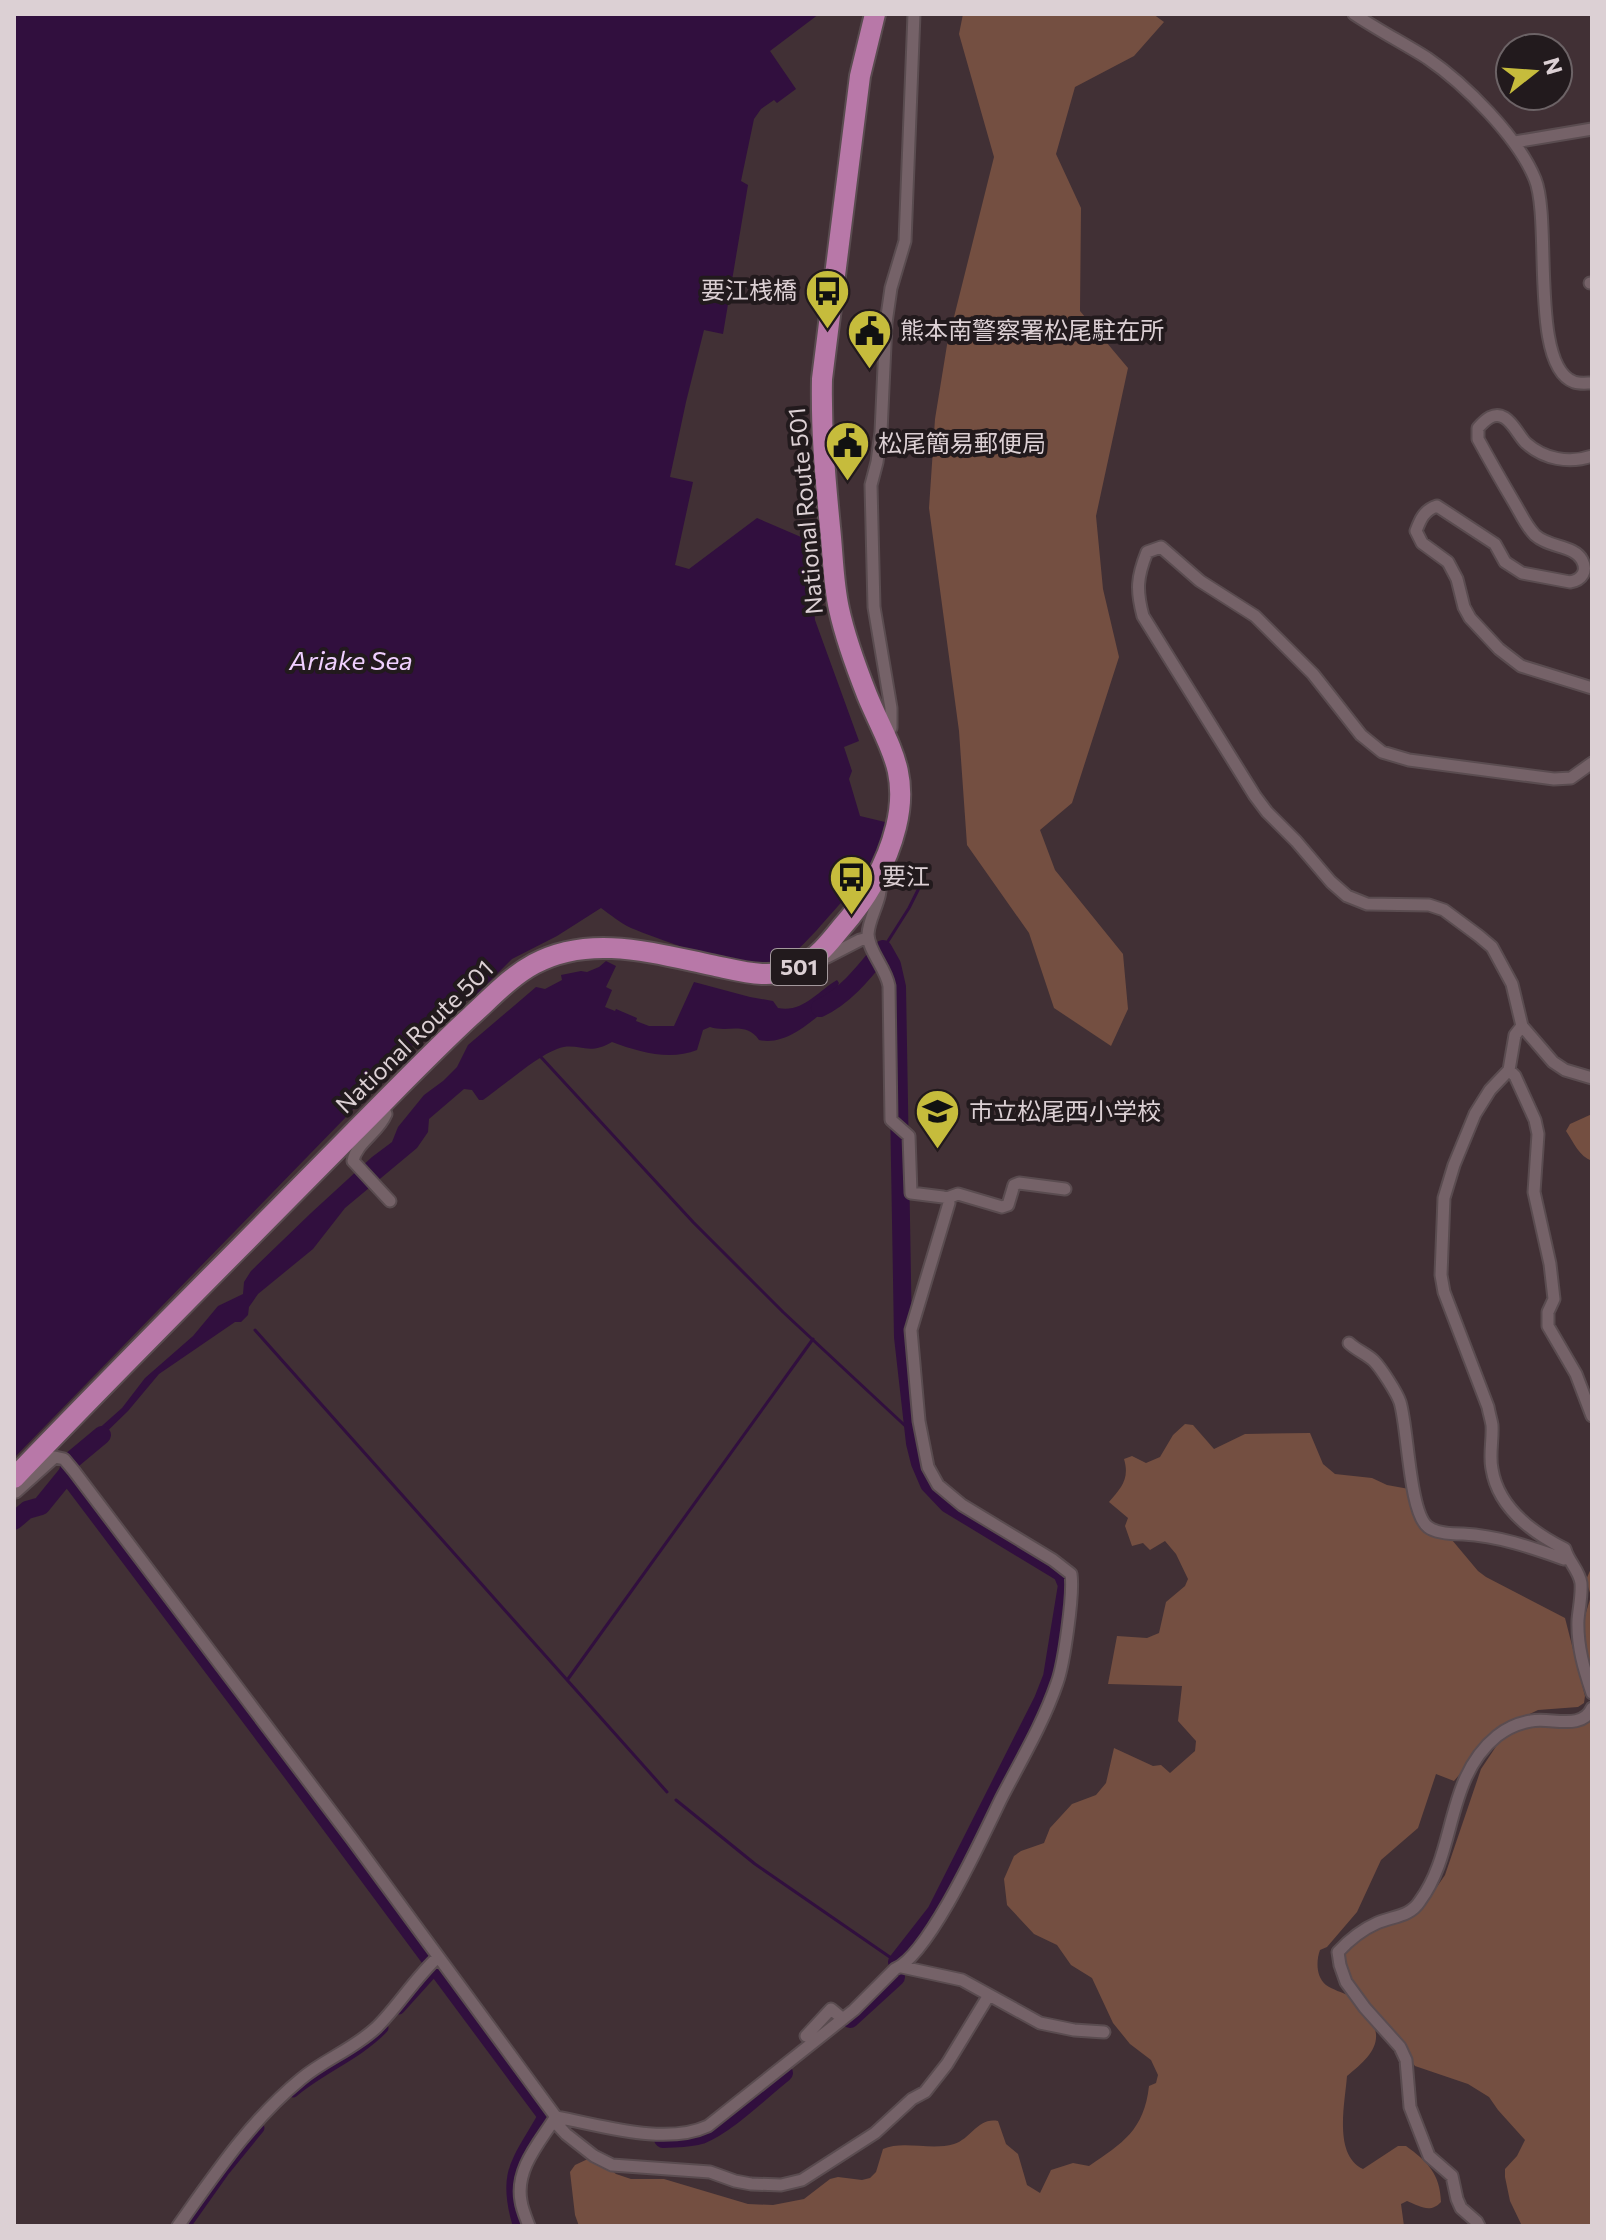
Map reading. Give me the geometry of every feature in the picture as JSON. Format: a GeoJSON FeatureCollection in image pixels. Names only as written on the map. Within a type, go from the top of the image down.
{"type":"FeatureCollection","features":[{"type":"Feature","properties":{"kind":"highway","name":"National Route 501"},"geometry":{"type":"LineString","coordinates":[[14,1478],[450,1035],[497,992],[535,963],[580,948],[619,948],[746,973],[779,974],[799,967],[819,953],[846,923],[866,894],[891,847],[900,805],[898,771],[886,735],[868,697],[839,611],[821,430],[822,379],[860,76],[875,14]]}},
{"type":"Feature","properties":{"kind":"street"},"geometry":{"type":"LineString","coordinates":[[886,735],[891,728],[891,708],[874,607],[871,485],[881,432],[886,323],[891,288],[905,241],[914,14]]}},
{"type":"Feature","properties":{"kind":"street"},"geometry":{"type":"LineString","coordinates":[[1354,14],[1429,60],[1476,100],[1515,142],[1535,179],[1540,198],[1545,311],[1556,364],[1574,382],[1592,383]]}},
{"type":"Feature","properties":{"kind":"street"},"geometry":{"type":"LineString","coordinates":[[1515,142],[1592,129]]}},
{"type":"Feature","properties":{"kind":"street"},"geometry":{"type":"LineString","coordinates":[[1592,456],[1563,460],[1541,454],[1526,443],[1506,419],[1498,415],[1487,418],[1478,428],[1478,439],[1528,527],[1547,544],[1575,551],[1580,556],[1585,566],[1583,575],[1577,581],[1522,573],[1505,562],[1495,544],[1437,506],[1430,508],[1421,518],[1416,531],[1422,543],[1448,562],[1470,618],[1499,649],[1521,666],[1592,688]]}},
{"type":"Feature","properties":{"kind":"street"},"geometry":{"type":"LineString","coordinates":[[1592,763],[1571,778],[1554,779],[1409,760],[1382,752],[1361,735],[1313,674],[1255,616],[1200,581],[1161,547],[1147,552],[1139,572],[1138,597],[1143,616],[1267,812],[1347,896],[1367,904],[1429,905],[1444,910],[1479,936],[1492,947],[1512,984],[1522,1026],[1553,1062],[1565,1070],[1592,1078]]}},
{"type":"Feature","properties":{"kind":"street"},"geometry":{"type":"LineString","coordinates":[[877,874],[882,887],[869,924],[870,942],[889,986],[891,1120],[909,1136],[911,1193],[947,1198],[958,1194],[1002,1207],[1008,1205],[1014,1185],[1019,1183],[1065,1189]]}},
{"type":"Feature","properties":{"kind":"street"},"geometry":{"type":"LineString","coordinates":[[819,953],[827,957],[860,940],[870,942]]}},
{"type":"Feature","properties":{"kind":"street"},"geometry":{"type":"LineString","coordinates":[[1522,1026],[1515,1035],[1509,1070],[1490,1090],[1475,1114],[1454,1165],[1444,1198],[1441,1275],[1444,1292],[1488,1407],[1492,1426],[1492,1470],[1502,1496],[1519,1519],[1565,1549],[1578,1574],[1581,1583],[1579,1654],[1592,1693]]}},
{"type":"Feature","properties":{"kind":"street"},"geometry":{"type":"LineString","coordinates":[[1509,1070],[1515,1076],[1535,1120],[1538,1134],[1534,1192],[1550,1264],[1554,1299],[1548,1312],[1548,1326],[1576,1374],[1592,1416]]}},
{"type":"Feature","properties":{"kind":"street"},"geometry":{"type":"LineString","coordinates":[[382,1104],[386,1114],[382,1124],[354,1154],[353,1161],[390,1201]]}},
{"type":"Feature","properties":{"kind":"street"},"geometry":{"type":"LineString","coordinates":[[902,1967],[929,1933],[952,1896],[1043,1716],[1060,1672],[1073,1584],[1071,1574],[1053,1560],[948,1495],[928,1467],[919,1421],[911,1330],[949,1203],[947,1198]]}},
{"type":"Feature","properties":{"kind":"street"},"geometry":{"type":"LineString","coordinates":[[1349,1343],[1373,1359],[1400,1400],[1414,1494],[1424,1524],[1451,1534],[1485,1535],[1506,1540],[1564,1559],[1567,1555]]}},
{"type":"Feature","properties":{"kind":"street"},"geometry":{"type":"LineString","coordinates":[[14,1491],[55,1457],[64,1459],[352,1839],[434,1960],[555,2119],[575,2142],[594,2156],[612,2165],[710,2172],[751,2184],[781,2185],[802,2180],[875,2133],[912,2099],[925,2092],[947,2064],[989,1995]]}},
{"type":"Feature","properties":{"kind":"street"},"geometry":{"type":"LineString","coordinates":[[1479,2226],[1461,2208],[1452,2176],[1429,2156],[1410,2107],[1406,2060],[1400,2047],[1346,1982],[1338,1952],[1353,1936],[1379,1922],[1406,1914],[1418,1905],[1438,1870],[1463,1780],[1495,1737],[1532,1720],[1578,1721],[1587,1717],[1592,1708]]}},
{"type":"Feature","properties":{"kind":"street"},"geometry":{"type":"LineString","coordinates":[[178,2226],[258,2121],[300,2079],[354,2046],[378,2026],[434,1960]]}},
{"type":"Feature","properties":{"kind":"street"},"geometry":{"type":"LineString","coordinates":[[555,2119],[657,2135],[696,2132],[708,2126],[843,2019],[895,1969],[902,1967],[962,1980],[1040,2023],[1104,2032]]}},
{"type":"Feature","properties":{"kind":"street"},"geometry":{"type":"LineString","coordinates":[[806,2036],[831,2009],[843,2019]]}},
{"type":"Feature","properties":{"kind":"street"},"geometry":{"type":"LineString","coordinates":[[529,2226],[520,2200],[525,2168],[555,2119]]}},
{"type":"Feature","properties":{"kind":"shaded area"},"geometry":{"type":"Polygon","coordinates":[[[963,14],[1153,14],[1164,22],[1134,56],[1075,87],[1056,154],[1081,208],[1080,311],[1128,368],[1096,516],[1103,589],[1119,657],[1072,803],[1040,830],[1055,870],[1123,954],[1128,1009],[1111,1046],[1054,1008],[1029,933],[967,845],[959,731],[929,508],[935,419],[947,345],[994,157],[959,34],[963,14]]]}},
{"type":"Feature","properties":{"kind":"shaded area"},"geometry":{"type":"Polygon","coordinates":[[[1592,1114],[1592,1161],[1580,1152],[1566,1131],[1570,1124],[1592,1114]]]}},
{"type":"Feature","properties":{"kind":"shaded area"},"geometry":{"type":"Polygon","coordinates":[[[1185,1424],[1193,1425],[1214,1449],[1245,1434],[1310,1433],[1323,1464],[1335,1474],[1372,1478],[1387,1485],[1409,1489],[1429,1533],[1452,1540],[1486,1577],[1565,1618],[1585,1696],[1584,1703],[1578,1707],[1538,1710],[1498,1729],[1454,1781],[1436,1774],[1418,1828],[1381,1860],[1357,1912],[1319,1954],[1320,1978],[1329,1987],[1357,2002],[1376,2033],[1369,2056],[1347,2076],[1343,2127],[1348,2152],[1363,2169],[1398,2146],[1406,2146],[1421,2158],[1435,2176],[1441,2202],[1433,2208],[1407,2201],[1401,2204],[1404,2226],[579,2226],[570,2172],[575,2165],[590,2158],[631,2179],[664,2179],[748,2204],[773,2205],[804,2199],[830,2179],[870,2178],[876,2172],[883,2149],[891,2146],[954,2144],[985,2122],[998,2121],[1006,2144],[1018,2154],[1027,2185],[1040,2193],[1051,2170],[1073,2163],[1089,2166],[1122,2142],[1137,2125],[1149,2086],[1156,2083],[1158,2075],[1151,2060],[1130,2044],[1113,2023],[1092,1978],[1071,1965],[1057,1945],[1034,1934],[1007,1905],[1004,1879],[1014,1856],[1044,1843],[1050,1828],[1072,1804],[1096,1795],[1106,1783],[1114,1748],[1153,1766],[1161,1765],[1170,1773],[1195,1751],[1196,1741],[1178,1721],[1182,1686],[1108,1684],[1117,1636],[1147,1638],[1159,1633],[1166,1602],[1185,1586],[1188,1579],[1176,1554],[1165,1541],[1150,1550],[1143,1543],[1132,1546],[1125,1526],[1128,1518],[1109,1502],[1125,1478],[1124,1459],[1132,1456],[1146,1463],[1160,1457],[1173,1435],[1185,1424]]]}},
{"type":"Feature","properties":{"kind":"shaded area"},"geometry":{"type":"Polygon","coordinates":[[[1592,1566],[1592,1675],[1581,1629],[1591,1596],[1586,1580],[1592,1566]]]}},
{"type":"Feature","properties":{"kind":"shaded area"},"geometry":{"type":"Polygon","coordinates":[[[1549,1716],[1580,1724],[1592,1721],[1592,2226],[1522,2226],[1510,2201],[1505,2169],[1517,2156],[1525,2140],[1489,2097],[1468,2084],[1415,2066],[1352,1979],[1341,1947],[1426,1903],[1445,1875],[1481,1769],[1505,1733],[1549,1716]]]}},
{"type":"Feature","properties":{"kind":"water","name":"Ariake Sea"},"geometry":{"type":"Polygon","coordinates":[[[14,14],[819,14],[770,51],[796,89],[777,103],[774,100],[761,109],[754,119],[741,181],[748,185],[723,334],[704,330],[670,477],[693,482],[675,565],[689,569],[757,518],[808,538],[815,620],[859,741],[844,747],[852,771],[849,779],[860,816],[885,822],[885,832],[880,851],[862,880],[808,939],[784,960],[752,964],[708,955],[631,928],[601,908],[557,936],[512,959],[476,995],[441,1015],[14,1458],[14,14]]]}},
{"type":"Feature","properties":{"kind":"water"},"geometry":{"type":"Polygon","coordinates":[[[606,961],[616,966],[606,987],[612,990],[605,1007],[637,1018],[636,1021],[649,1026],[674,1026],[694,982],[773,1001],[778,1008],[787,1009],[810,1000],[837,980],[839,983],[835,993],[839,998],[812,1021],[781,1039],[759,1040],[743,1029],[710,1027],[703,1030],[697,1050],[676,1055],[644,1052],[612,1042],[589,1049],[564,1047],[540,1058],[483,1100],[479,1100],[472,1090],[464,1089],[429,1119],[428,1132],[417,1148],[345,1208],[313,1249],[258,1294],[241,1322],[235,1322],[159,1374],[128,1411],[86,1452],[83,1450],[95,1432],[122,1408],[145,1378],[193,1336],[218,1306],[243,1294],[244,1282],[251,1271],[372,1157],[392,1142],[398,1127],[424,1095],[457,1067],[468,1045],[536,987],[545,989],[562,980],[561,975],[587,972],[606,961]]]}},
{"type":"Feature","properties":{"kind":"waterway"},"geometry":{"type":"LineString","coordinates":[[883,949],[924,878]]}},
{"type":"Feature","properties":{"kind":"waterway"},"geometry":{"type":"LineString","coordinates":[[820,1008],[847,990],[883,949],[892,965],[897,987],[903,1337],[920,1463],[929,1484],[948,1504],[1062,1573],[1067,1585],[1052,1677],[1043,1700],[936,1912],[897,1962]]}},
{"type":"Feature","properties":{"kind":"waterway"},"geometry":{"type":"LineString","coordinates":[[540,1056],[693,1222],[783,1312],[914,1434]]}},
{"type":"Feature","properties":{"kind":"waterway"},"geometry":{"type":"LineString","coordinates":[[255,1330],[667,1792]]}},
{"type":"Feature","properties":{"kind":"waterway"},"geometry":{"type":"LineString","coordinates":[[568,1679],[813,1339]]}},
{"type":"Feature","properties":{"kind":"waterway"},"geometry":{"type":"LineString","coordinates":[[14,1521],[27,1510],[41,1506],[67,1474],[72,1460],[102,1435]]}},
{"type":"Feature","properties":{"kind":"waterway"},"geometry":{"type":"LineString","coordinates":[[67,1474],[546,2115],[518,2170],[515,2193],[522,2226]]}},
{"type":"Feature","properties":{"kind":"waterway"},"geometry":{"type":"LineString","coordinates":[[676,1800],[755,1864],[897,1962]]}},
{"type":"Feature","properties":{"kind":"waterway"},"geometry":{"type":"LineString","coordinates":[[399,2009],[436,1968]]}},
{"type":"Feature","properties":{"kind":"waterway"},"geometry":{"type":"LineString","coordinates":[[850,2019],[896,1977]]}},
{"type":"Feature","properties":{"kind":"waterway"},"geometry":{"type":"LineString","coordinates":[[293,2092],[362,2046],[383,2028]]}},
{"type":"Feature","properties":{"kind":"waterway"},"geometry":{"type":"LineString","coordinates":[[663,2139],[692,2137],[711,2130],[733,2116],[784,2073]]}},
{"type":"Feature","properties":{"kind":"waterway"},"geometry":{"type":"LineString","coordinates":[[185,2226],[259,2128]]}},
{"type":"Feature","properties":{"kind":"place","name":"要江桟橋"},"geometry":{"type":"Point","coordinates":[828,330]}},
{"type":"Feature","properties":{"kind":"place","name":"熊本南警察署松尾駐在所"},"geometry":{"type":"Point","coordinates":[869,370]}},
{"type":"Feature","properties":{"kind":"place","name":"松尾簡易郵便局"},"geometry":{"type":"Point","coordinates":[847,483]}},
{"type":"Feature","properties":{"kind":"place","name":"要江"},"geometry":{"type":"Point","coordinates":[851,916]}},
{"type":"Feature","properties":{"kind":"place","name":"市立松尾西小学校"},"geometry":{"type":"Point","coordinates":[938,1151]}}]}
